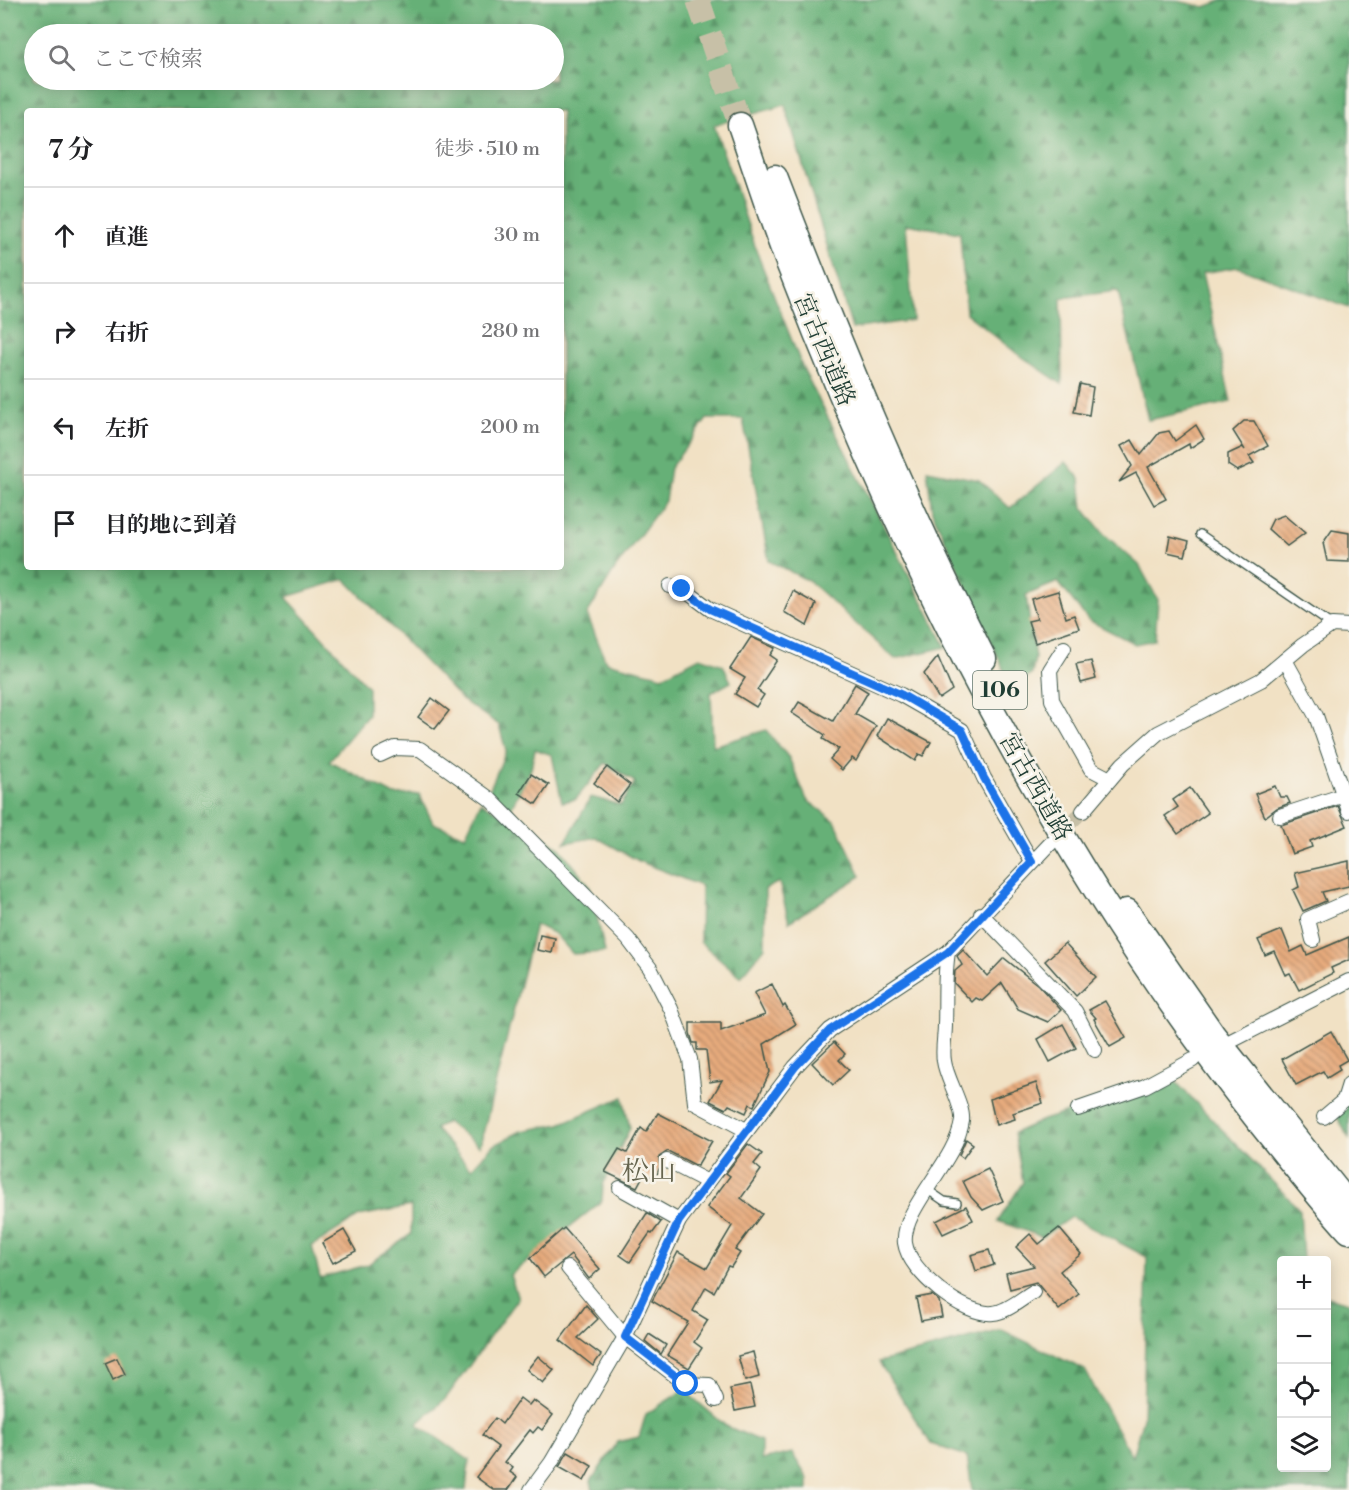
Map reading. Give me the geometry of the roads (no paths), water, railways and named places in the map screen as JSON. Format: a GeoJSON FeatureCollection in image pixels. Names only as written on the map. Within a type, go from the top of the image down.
{"type":"FeatureCollection","features":[{"type":"Feature","properties":{"kind":"highway","name":"宮古西道路"},"geometry":{"type":"LineString","coordinates":[[1349,1205],[1207,1027],[1125,907],[1031,751],[946,583],[863,398],[746,122],[790,269],[877,475],[930,591],[1017,758],[1109,914],[1198,1045],[1349,1231]]}},
{"type":"Feature","properties":{"kind":"street"},"geometry":{"type":"LineString","coordinates":[[670,586],[682,589],[710,609],[902,695],[962,730],[984,778],[1032,862]]}},
{"type":"Feature","properties":{"kind":"street"},"geometry":{"type":"LineString","coordinates":[[1083,811],[1110,779],[1158,733],[1261,680],[1332,625],[1349,626]]}},
{"type":"Feature","properties":{"kind":"street"},"geometry":{"type":"LineString","coordinates":[[1064,648],[1050,670],[1052,700],[1090,769],[1110,779]]}},
{"type":"Feature","properties":{"kind":"street"},"geometry":{"type":"LineString","coordinates":[[1284,660],[1316,716],[1349,811]]}},
{"type":"Feature","properties":{"kind":"street"},"geometry":{"type":"LineString","coordinates":[[380,755],[395,748],[420,749],[490,799],[564,872],[576,889],[628,939],[650,968],[671,1009],[690,1059],[695,1103],[746,1130]]}},
{"type":"Feature","properties":{"kind":"street"},"geometry":{"type":"LineString","coordinates":[[1280,816],[1344,795]]}},
{"type":"Feature","properties":{"kind":"street"},"geometry":{"type":"LineString","coordinates":[[531,1490],[551,1462],[625,1337],[679,1221],[706,1181],[795,1067],[830,1030],[948,952],[981,914],[1050,844]]}},
{"type":"Feature","properties":{"kind":"street"},"geometry":{"type":"LineString","coordinates":[[1313,940],[1308,919],[1349,901]]}},
{"type":"Feature","properties":{"kind":"street"},"geometry":{"type":"LineString","coordinates":[[981,914],[1075,1011],[1095,1050]]}},
{"type":"Feature","properties":{"kind":"street"},"geometry":{"type":"LineString","coordinates":[[948,952],[945,972],[943,1060],[962,1118],[957,1140],[928,1190],[910,1214],[905,1243],[915,1262],[937,1288],[966,1308],[993,1313],[1033,1292]]}},
{"type":"Feature","properties":{"kind":"street"},"geometry":{"type":"LineString","coordinates":[[1232,1041],[1349,981]]}},
{"type":"Feature","properties":{"kind":"street"},"geometry":{"type":"LineString","coordinates":[[1078,1109],[1145,1086],[1193,1060]]}},
{"type":"Feature","properties":{"kind":"street"},"geometry":{"type":"LineString","coordinates":[[1324,1118],[1344,1100],[1349,1084]]}},
{"type":"Feature","properties":{"kind":"street"},"geometry":{"type":"LineString","coordinates":[[668,1161],[706,1181]]}},
{"type":"Feature","properties":{"kind":"street"},"geometry":{"type":"LineString","coordinates":[[620,1188],[679,1221]]}},
{"type":"Feature","properties":{"kind":"street"},"geometry":{"type":"LineString","coordinates":[[568,1268],[625,1337],[686,1384],[710,1385],[716,1400]]}},
{"type":"Feature","properties":{"kind":"lane"},"geometry":{"type":"LineString","coordinates":[[1200,534],[1332,625]]}},
{"type":"Feature","properties":{"kind":"lane"},"geometry":{"type":"LineString","coordinates":[[928,1190],[944,1201],[957,1203]]}},
{"type":"Feature","properties":{"kind":"tunnel"},"geometry":{"type":"LineString","coordinates":[[698,0],[740,125]]}},
{"type":"Feature","properties":{"kind":"tunnel"},"geometry":{"type":"LineString","coordinates":[[1056,837],[1083,811]]}},
{"type":"Feature","properties":{"kind":"district","name":"松山"},"geometry":{"type":"Point","coordinates":[649,1172]}}]}
